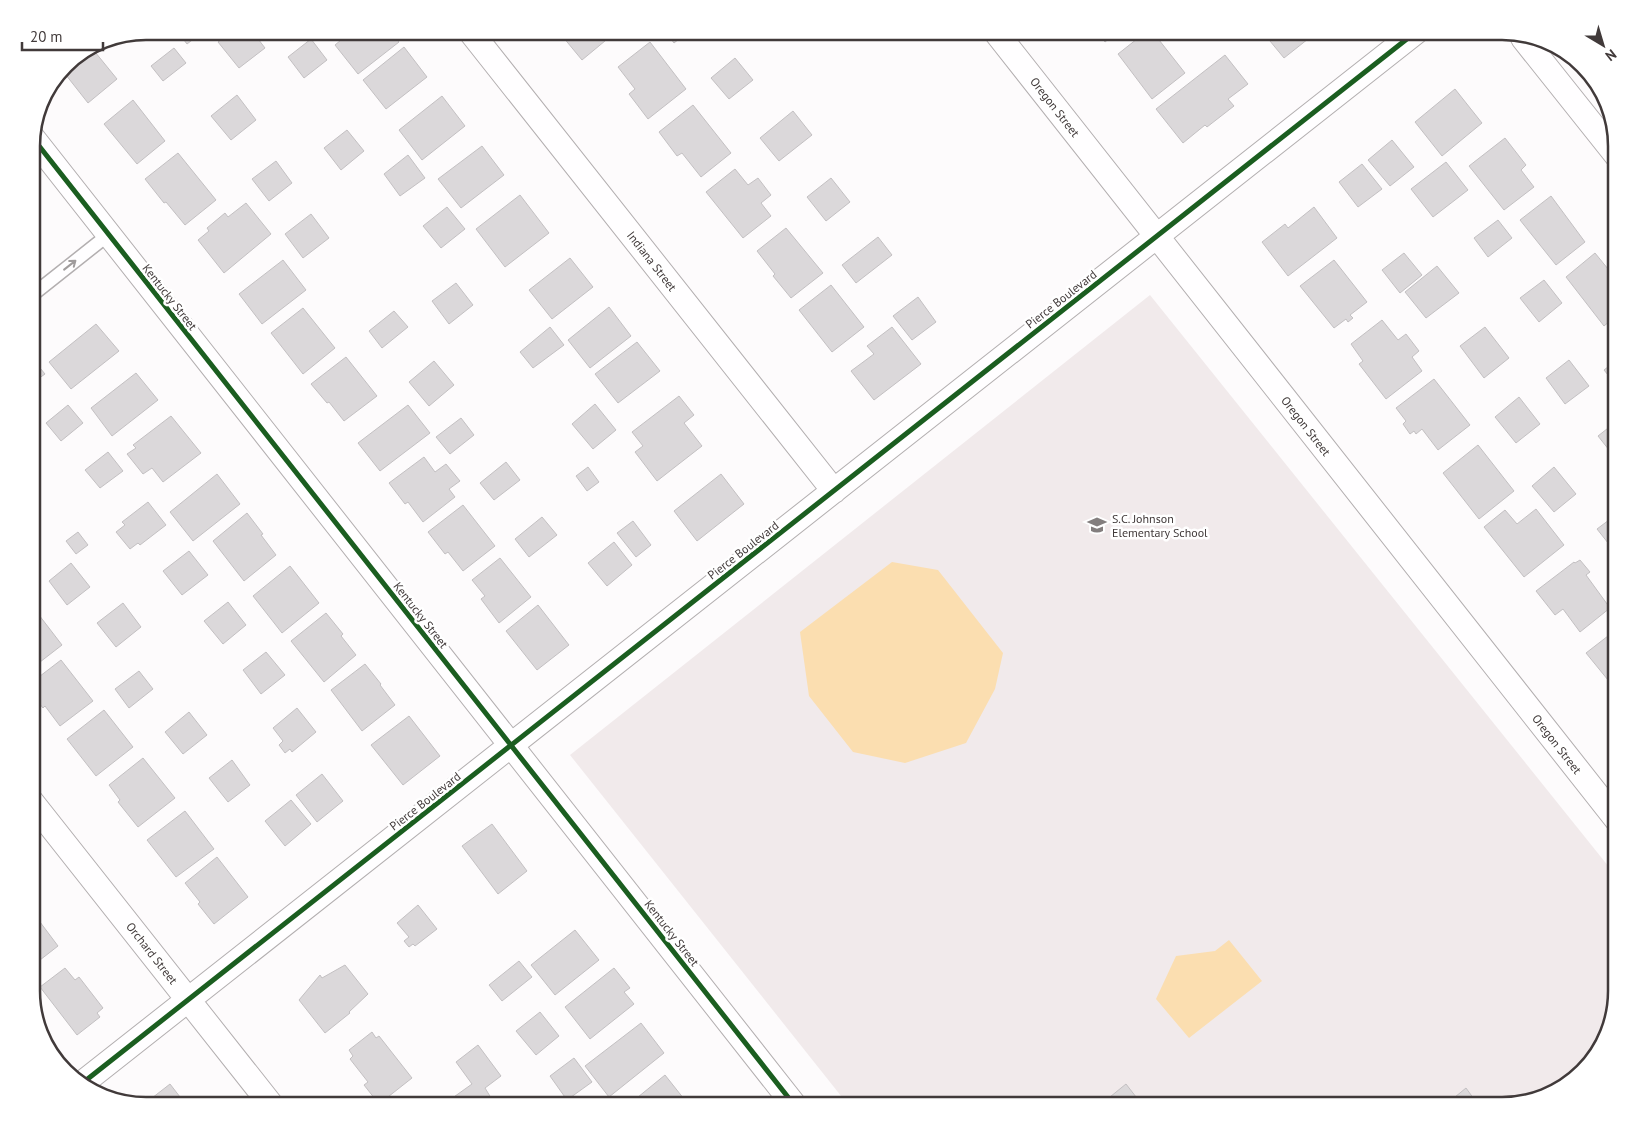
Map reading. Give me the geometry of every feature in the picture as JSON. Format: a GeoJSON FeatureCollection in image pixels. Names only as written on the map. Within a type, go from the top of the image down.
{"type":"FeatureCollection","features":[{"type":"Feature","properties":{"kind":"street","name":"Indiana Street"},"geometry":{"type":"LineString","coordinates":[[477,40],[834,491]]}},
{"type":"Feature","properties":{"kind":"street","name":"Oregon Street"},"geometry":{"type":"LineString","coordinates":[[1002,40],[1608,809]]}},
{"type":"Feature","properties":{"kind":"street","name":"Pierce Boulevard"},"geometry":{"type":"LineString","coordinates":[[87,1079],[1407,40]]}},
{"type":"Feature","properties":{"kind":"street"},"geometry":{"type":"LineString","coordinates":[[1527,43],[1608,145]]}},
{"type":"Feature","properties":{"kind":"street","name":"Kentucky Street"},"geometry":{"type":"LineString","coordinates":[[40,147],[788,1097]]}},
{"type":"Feature","properties":{"kind":"street","name":"Orchard Street"},"geometry":{"type":"LineString","coordinates":[[40,811],[265,1097]]}},
{"type":"Feature","properties":{"kind":"lane"},"geometry":{"type":"LineString","coordinates":[[40,290],[108,235]]}},
{"type":"Feature","properties":{"kind":"shaded area","name":"S.C. Johnson Elementary School"},"geometry":{"type":"Polygon","coordinates":[[[1150,295],[1608,866],[1608,991],[1604,1019],[1600,1032],[1590,1050],[1572,1071],[1543,1089],[1516,1096],[842,1097],[570,755],[1150,295]]]}},
{"type":"Feature","properties":{"kind":"shaded area"},"geometry":{"type":"Polygon","coordinates":[[[892,562],[938,570],[1003,653],[995,689],[966,743],[905,763],[853,752],[809,696],[800,632],[892,562]]]}},
{"type":"Feature","properties":{"kind":"shaded area"},"geometry":{"type":"Polygon","coordinates":[[[1229,940],[1262,981],[1189,1038],[1156,999],[1176,956],[1215,951],[1229,940]]]}},
{"type":"Feature","properties":{"kind":"building"},"geometry":{"type":"Polygon","coordinates":[[[184,40],[192,40],[187,44],[184,40]]]}},
{"type":"Feature","properties":{"kind":"building"},"geometry":{"type":"Polygon","coordinates":[[[221,40],[259,40],[265,48],[239,68],[218,42],[221,40]]]}},
{"type":"Feature","properties":{"kind":"building"},"geometry":{"type":"Polygon","coordinates":[[[312,40],[327,60],[304,78],[288,57],[312,40]]]}},
{"type":"Feature","properties":{"kind":"building"},"geometry":{"type":"Polygon","coordinates":[[[341,40],[398,40],[399,42],[358,74],[335,45],[341,40]]]}},
{"type":"Feature","properties":{"kind":"building"},"geometry":{"type":"Polygon","coordinates":[[[565,40],[606,40],[582,60],[565,40]]]}},
{"type":"Feature","properties":{"kind":"building"},"geometry":{"type":"Polygon","coordinates":[[[1136,40],[1159,40],[1185,73],[1152,99],[1118,54],[1136,40]]]}},
{"type":"Feature","properties":{"kind":"building"},"geometry":{"type":"Polygon","coordinates":[[[1269,40],[1307,40],[1284,58],[1269,40]]]}},
{"type":"Feature","properties":{"kind":"building"},"geometry":{"type":"Polygon","coordinates":[[[650,42],[686,89],[648,119],[629,94],[635,89],[618,67],[650,42]]]}},
{"type":"Feature","properties":{"kind":"building"},"geometry":{"type":"Polygon","coordinates":[[[404,47],[427,77],[386,109],[363,80],[404,47]]]}},
{"type":"Feature","properties":{"kind":"building"},"geometry":{"type":"Polygon","coordinates":[[[174,48],[186,63],[163,81],[151,66],[174,48]]]}},
{"type":"Feature","properties":{"kind":"building"},"geometry":{"type":"Polygon","coordinates":[[[96,53],[117,79],[88,103],[66,76],[76,66],[96,53]]]}},
{"type":"Feature","properties":{"kind":"building"},"geometry":{"type":"Polygon","coordinates":[[[1225,55],[1248,84],[1228,99],[1234,106],[1207,127],[1205,125],[1183,143],[1156,109],[1225,55]]]}},
{"type":"Feature","properties":{"kind":"building"},"geometry":{"type":"Polygon","coordinates":[[[735,58],[753,80],[729,99],[711,78],[735,58]]]}},
{"type":"Feature","properties":{"kind":"building"},"geometry":{"type":"Polygon","coordinates":[[[1455,89],[1482,123],[1442,156],[1415,122],[1455,89]]]}},
{"type":"Feature","properties":{"kind":"building"},"geometry":{"type":"Polygon","coordinates":[[[237,95],[256,120],[231,140],[211,116],[237,95]]]}},
{"type":"Feature","properties":{"kind":"building"},"geometry":{"type":"Polygon","coordinates":[[[442,96],[465,126],[422,160],[399,130],[442,96]]]}},
{"type":"Feature","properties":{"kind":"building"},"geometry":{"type":"Polygon","coordinates":[[[133,100],[165,141],[137,164],[104,124],[133,100]]]}},
{"type":"Feature","properties":{"kind":"building"},"geometry":{"type":"Polygon","coordinates":[[[693,105],[731,153],[701,177],[682,153],[677,156],[659,132],[693,105]]]}},
{"type":"Feature","properties":{"kind":"building"},"geometry":{"type":"Polygon","coordinates":[[[793,111],[812,135],[779,161],[760,138],[793,111]]]}},
{"type":"Feature","properties":{"kind":"building"},"geometry":{"type":"Polygon","coordinates":[[[347,130],[364,151],[341,170],[324,148],[347,130]]]}},
{"type":"Feature","properties":{"kind":"building"},"geometry":{"type":"Polygon","coordinates":[[[1505,138],[1526,165],[1521,170],[1534,187],[1504,210],[1469,166],[1505,138]]]}},
{"type":"Feature","properties":{"kind":"building"},"geometry":{"type":"Polygon","coordinates":[[[1392,140],[1414,167],[1390,186],[1368,160],[1392,140]]]}},
{"type":"Feature","properties":{"kind":"building"},"geometry":{"type":"Polygon","coordinates":[[[482,146],[504,175],[461,208],[438,179],[482,146]]]}},
{"type":"Feature","properties":{"kind":"building"},"geometry":{"type":"Polygon","coordinates":[[[178,153],[216,200],[185,225],[145,179],[178,153]]]}},
{"type":"Feature","properties":{"kind":"building"},"geometry":{"type":"Polygon","coordinates":[[[408,155],[425,178],[400,196],[384,174],[408,155]]]}},
{"type":"Feature","properties":{"kind":"building"},"geometry":{"type":"Polygon","coordinates":[[[276,161],[292,183],[269,201],[252,179],[276,161]]]}},
{"type":"Feature","properties":{"kind":"building"},"geometry":{"type":"Polygon","coordinates":[[[1446,162],[1468,190],[1433,217],[1411,189],[1446,162]]]}},
{"type":"Feature","properties":{"kind":"building"},"geometry":{"type":"Polygon","coordinates":[[[1362,164],[1382,189],[1358,207],[1339,182],[1362,164]]]}},
{"type":"Feature","properties":{"kind":"building"},"geometry":{"type":"Polygon","coordinates":[[[735,169],[748,185],[758,178],[771,195],[761,203],[771,216],[743,238],[706,192],[735,169]]]}},
{"type":"Feature","properties":{"kind":"building"},"geometry":{"type":"Polygon","coordinates":[[[831,178],[850,202],[826,221],[807,197],[831,178]]]}},
{"type":"Feature","properties":{"kind":"building"},"geometry":{"type":"Polygon","coordinates":[[[520,195],[549,233],[505,267],[476,229],[520,195]]]}},
{"type":"Feature","properties":{"kind":"building"},"geometry":{"type":"Polygon","coordinates":[[[1551,196],[1585,242],[1556,265],[1520,220],[1551,196]]]}},
{"type":"Feature","properties":{"kind":"building"},"geometry":{"type":"Polygon","coordinates":[[[246,203],[271,234],[224,273],[198,240],[209,231],[207,228],[225,213],[228,217],[246,203]]]}},
{"type":"Feature","properties":{"kind":"building"},"geometry":{"type":"Polygon","coordinates":[[[447,207],[465,229],[441,248],[423,226],[447,207]]]}},
{"type":"Feature","properties":{"kind":"building"},"geometry":{"type":"Polygon","coordinates":[[[1314,207],[1337,238],[1288,276],[1262,242],[1285,224],[1288,228],[1314,207]]]}},
{"type":"Feature","properties":{"kind":"building"},"geometry":{"type":"Polygon","coordinates":[[[311,214],[329,238],[303,258],[285,234],[311,214]]]}},
{"type":"Feature","properties":{"kind":"building"},"geometry":{"type":"Polygon","coordinates":[[[1498,220],[1512,238],[1488,257],[1474,238],[1498,220]]]}},
{"type":"Feature","properties":{"kind":"building"},"geometry":{"type":"Polygon","coordinates":[[[786,228],[823,273],[791,298],[773,276],[775,274],[757,251],[786,228]]]}},
{"type":"Feature","properties":{"kind":"building"},"geometry":{"type":"Polygon","coordinates":[[[878,237],[892,255],[856,283],[842,265],[878,237]]]}},
{"type":"Feature","properties":{"kind":"building"},"geometry":{"type":"Polygon","coordinates":[[[1404,253],[1422,275],[1400,293],[1382,270],[1404,253]]]}},
{"type":"Feature","properties":{"kind":"building"},"geometry":{"type":"Polygon","coordinates":[[[1595,253],[1608,269],[1608,323],[1604,326],[1566,277],[1595,253]]]}},
{"type":"Feature","properties":{"kind":"building"},"geometry":{"type":"Polygon","coordinates":[[[570,258],[593,287],[552,319],[529,290],[570,258]]]}},
{"type":"Feature","properties":{"kind":"building"},"geometry":{"type":"Polygon","coordinates":[[[283,260],[306,290],[262,324],[239,294],[283,260]]]}},
{"type":"Feature","properties":{"kind":"building"},"geometry":{"type":"Polygon","coordinates":[[[1334,260],[1367,302],[1350,315],[1353,318],[1348,322],[1346,319],[1334,328],[1300,286],[1334,260]]]}},
{"type":"Feature","properties":{"kind":"building"},"geometry":{"type":"Polygon","coordinates":[[[1437,266],[1459,293],[1426,318],[1405,292],[1437,266]]]}},
{"type":"Feature","properties":{"kind":"building"},"geometry":{"type":"Polygon","coordinates":[[[1544,280],[1562,303],[1539,322],[1520,298],[1544,280]]]}},
{"type":"Feature","properties":{"kind":"building"},"geometry":{"type":"Polygon","coordinates":[[[456,283],[473,305],[449,324],[432,301],[456,283]]]}},
{"type":"Feature","properties":{"kind":"building"},"geometry":{"type":"Polygon","coordinates":[[[831,285],[864,327],[832,352],[799,310],[831,285]]]}},
{"type":"Feature","properties":{"kind":"building"},"geometry":{"type":"Polygon","coordinates":[[[918,297],[936,322],[912,340],[893,316],[918,297]]]}},
{"type":"Feature","properties":{"kind":"building"},"geometry":{"type":"Polygon","coordinates":[[[609,307],[631,336],[590,368],[568,340],[609,307]]]}},
{"type":"Feature","properties":{"kind":"building"},"geometry":{"type":"Polygon","coordinates":[[[303,308],[335,348],[303,374],[271,333],[303,308]]]}},
{"type":"Feature","properties":{"kind":"building"},"geometry":{"type":"Polygon","coordinates":[[[394,311],[408,327],[382,348],[369,331],[394,311]]]}},
{"type":"Feature","properties":{"kind":"building"},"geometry":{"type":"Polygon","coordinates":[[[1382,320],[1398,340],[1406,334],[1419,351],[1412,357],[1422,371],[1386,399],[1359,364],[1363,361],[1351,344],[1382,320]]]}},
{"type":"Feature","properties":{"kind":"building"},"geometry":{"type":"Polygon","coordinates":[[[96,324],[119,351],[71,389],[49,362],[96,324]]]}},
{"type":"Feature","properties":{"kind":"building"},"geometry":{"type":"Polygon","coordinates":[[[550,327],[564,345],[533,368],[520,352],[550,327]]]}},
{"type":"Feature","properties":{"kind":"building"},"geometry":{"type":"Polygon","coordinates":[[[892,327],[921,364],[874,400],[851,371],[874,354],[867,346],[892,327]]]}},
{"type":"Feature","properties":{"kind":"building"},"geometry":{"type":"Polygon","coordinates":[[[1485,327],[1509,358],[1484,378],[1460,346],[1485,327]]]}},
{"type":"Feature","properties":{"kind":"building"},"geometry":{"type":"Polygon","coordinates":[[[637,342],[660,371],[618,403],[595,374],[637,342]]]}},
{"type":"Feature","properties":{"kind":"building"},"geometry":{"type":"Polygon","coordinates":[[[346,357],[377,396],[344,421],[311,384],[346,357]]]}},
{"type":"Feature","properties":{"kind":"building"},"geometry":{"type":"Polygon","coordinates":[[[1569,360],[1589,386],[1565,404],[1546,378],[1569,360]]]}},
{"type":"Feature","properties":{"kind":"building"},"geometry":{"type":"Polygon","coordinates":[[[434,361],[454,385],[429,406],[409,382],[434,361]]]}},
{"type":"Feature","properties":{"kind":"building"},"geometry":{"type":"Polygon","coordinates":[[[1608,367],[1608,375],[1604,370],[1608,367]]]}},
{"type":"Feature","properties":{"kind":"building"},"geometry":{"type":"Polygon","coordinates":[[[40,368],[45,374],[40,378],[40,368]]]}},
{"type":"Feature","properties":{"kind":"building"},"geometry":{"type":"Polygon","coordinates":[[[136,373],[158,400],[112,436],[91,408],[136,373]]]}},
{"type":"Feature","properties":{"kind":"building"},"geometry":{"type":"Polygon","coordinates":[[[1434,379],[1470,425],[1438,450],[1422,429],[1416,434],[1414,431],[1410,434],[1403,424],[1406,421],[1396,408],[1434,379]]]}},
{"type":"Feature","properties":{"kind":"building"},"geometry":{"type":"Polygon","coordinates":[[[679,396],[694,415],[684,423],[702,446],[657,481],[635,452],[643,446],[632,432],[679,396]]]}},
{"type":"Feature","properties":{"kind":"building"},"geometry":{"type":"Polygon","coordinates":[[[1519,397],[1540,424],[1516,443],[1495,417],[1519,397]]]}},
{"type":"Feature","properties":{"kind":"building"},"geometry":{"type":"Polygon","coordinates":[[[595,404],[616,430],[593,449],[572,424],[595,404]]]}},
{"type":"Feature","properties":{"kind":"building"},"geometry":{"type":"Polygon","coordinates":[[[68,405],[83,423],[61,441],[46,423],[68,405]]]}},
{"type":"Feature","properties":{"kind":"building"},"geometry":{"type":"Polygon","coordinates":[[[408,405],[430,433],[380,471],[358,443],[408,405]]]}},
{"type":"Feature","properties":{"kind":"building"},"geometry":{"type":"Polygon","coordinates":[[[171,416],[201,453],[163,482],[152,468],[143,474],[127,454],[136,448],[133,445],[171,416]]]}},
{"type":"Feature","properties":{"kind":"building"},"geometry":{"type":"Polygon","coordinates":[[[461,418],[474,435],[450,454],[436,437],[461,418]]]}},
{"type":"Feature","properties":{"kind":"building"},"geometry":{"type":"Polygon","coordinates":[[[1608,428],[1608,449],[1598,436],[1608,428]]]}},
{"type":"Feature","properties":{"kind":"building"},"geometry":{"type":"Polygon","coordinates":[[[1478,445],[1514,491],[1479,519],[1443,473],[1478,445]]]}},
{"type":"Feature","properties":{"kind":"building"},"geometry":{"type":"Polygon","coordinates":[[[108,452],[123,471],[100,488],[85,470],[108,452]]]}},
{"type":"Feature","properties":{"kind":"building"},"geometry":{"type":"Polygon","coordinates":[[[424,457],[435,472],[446,464],[460,481],[449,489],[455,497],[423,522],[408,502],[405,504],[389,483],[424,457]]]}},
{"type":"Feature","properties":{"kind":"building"},"geometry":{"type":"Polygon","coordinates":[[[506,462],[520,480],[494,500],[480,483],[506,462]]]}},
{"type":"Feature","properties":{"kind":"building"},"geometry":{"type":"Polygon","coordinates":[[[588,467],[599,482],[587,491],[576,476],[588,467]]]}},
{"type":"Feature","properties":{"kind":"building"},"geometry":{"type":"Polygon","coordinates":[[[1554,467],[1576,494],[1554,512],[1532,486],[1554,467]]]}},
{"type":"Feature","properties":{"kind":"building"},"geometry":{"type":"Polygon","coordinates":[[[217,474],[240,504],[193,541],[170,512],[217,474]]]}},
{"type":"Feature","properties":{"kind":"building"},"geometry":{"type":"Polygon","coordinates":[[[721,474],[744,504],[697,541],[674,511],[721,474]]]}},
{"type":"Feature","properties":{"kind":"building"},"geometry":{"type":"Polygon","coordinates":[[[148,502],[166,525],[140,545],[138,543],[130,549],[116,532],[125,525],[122,522],[148,502]]]}},
{"type":"Feature","properties":{"kind":"building"},"geometry":{"type":"Polygon","coordinates":[[[463,505],[495,546],[463,571],[448,552],[445,554],[428,532],[463,505]]]}},
{"type":"Feature","properties":{"kind":"building"},"geometry":{"type":"Polygon","coordinates":[[[1536,509],[1564,545],[1524,577],[1484,527],[1505,510],[1517,524],[1536,509]]]}},
{"type":"Feature","properties":{"kind":"building"},"geometry":{"type":"Polygon","coordinates":[[[247,513],[276,555],[244,581],[213,541],[247,513]]]}},
{"type":"Feature","properties":{"kind":"building"},"geometry":{"type":"Polygon","coordinates":[[[542,517],[557,535],[529,557],[515,539],[542,517]]]}},
{"type":"Feature","properties":{"kind":"building"},"geometry":{"type":"Polygon","coordinates":[[[633,521],[651,545],[636,557],[617,533],[633,521]]]}},
{"type":"Feature","properties":{"kind":"building"},"geometry":{"type":"Polygon","coordinates":[[[1608,521],[1608,543],[1597,529],[1608,521]]]}},
{"type":"Feature","properties":{"kind":"building"},"geometry":{"type":"Polygon","coordinates":[[[78,532],[88,545],[76,554],[66,541],[78,532]]]}},
{"type":"Feature","properties":{"kind":"building"},"geometry":{"type":"Polygon","coordinates":[[[614,542],[632,565],[607,586],[588,563],[614,542]]]}},
{"type":"Feature","properties":{"kind":"building"},"geometry":{"type":"Polygon","coordinates":[[[189,551],[208,575],[182,595],[163,571],[189,551]]]}},
{"type":"Feature","properties":{"kind":"building"},"geometry":{"type":"Polygon","coordinates":[[[500,558],[531,597],[499,623],[481,599],[485,596],[472,580],[500,558]]]}},
{"type":"Feature","properties":{"kind":"building"},"geometry":{"type":"Polygon","coordinates":[[[1580,560],[1590,572],[1586,575],[1608,605],[1608,610],[1580,632],[1563,609],[1555,615],[1536,591],[1580,560]]]}},
{"type":"Feature","properties":{"kind":"building"},"geometry":{"type":"Polygon","coordinates":[[[71,563],[90,587],[67,605],[49,581],[71,563]]]}},
{"type":"Feature","properties":{"kind":"building"},"geometry":{"type":"Polygon","coordinates":[[[290,566],[319,603],[282,633],[253,596],[290,566]]]}},
{"type":"Feature","properties":{"kind":"building"},"geometry":{"type":"Polygon","coordinates":[[[228,602],[246,625],[223,644],[204,621],[228,602]]]}},
{"type":"Feature","properties":{"kind":"building"},"geometry":{"type":"Polygon","coordinates":[[[123,603],[141,627],[116,647],[97,623],[123,603]]]}},
{"type":"Feature","properties":{"kind":"building"},"geometry":{"type":"Polygon","coordinates":[[[538,605],[569,645],[537,670],[506,631],[538,605]]]}},
{"type":"Feature","properties":{"kind":"building"},"geometry":{"type":"Polygon","coordinates":[[[326,613],[343,634],[341,636],[356,655],[324,682],[291,641],[326,613]]]}},
{"type":"Feature","properties":{"kind":"building"},"geometry":{"type":"Polygon","coordinates":[[[40,616],[62,645],[40,662],[40,616]]]}},
{"type":"Feature","properties":{"kind":"building"},"geometry":{"type":"Polygon","coordinates":[[[1608,636],[1608,680],[1586,653],[1608,636]]]}},
{"type":"Feature","properties":{"kind":"building"},"geometry":{"type":"Polygon","coordinates":[[[266,652],[285,675],[261,694],[243,670],[266,652]]]}},
{"type":"Feature","properties":{"kind":"building"},"geometry":{"type":"Polygon","coordinates":[[[61,660],[93,701],[60,726],[45,706],[43,708],[40,704],[40,676],[61,660]]]}},
{"type":"Feature","properties":{"kind":"building"},"geometry":{"type":"Polygon","coordinates":[[[365,664],[395,705],[362,731],[331,690],[365,664]]]}},
{"type":"Feature","properties":{"kind":"building"},"geometry":{"type":"Polygon","coordinates":[[[139,671],[153,689],[129,708],[115,689],[139,671]]]}},
{"type":"Feature","properties":{"kind":"building"},"geometry":{"type":"Polygon","coordinates":[[[297,708],[316,732],[292,752],[290,749],[285,753],[279,745],[283,741],[273,728],[297,708]]]}},
{"type":"Feature","properties":{"kind":"building"},"geometry":{"type":"Polygon","coordinates":[[[104,710],[133,747],[96,776],[67,739],[104,710]]]}},
{"type":"Feature","properties":{"kind":"building"},"geometry":{"type":"Polygon","coordinates":[[[189,712],[207,735],[183,754],[165,732],[189,712]]]}},
{"type":"Feature","properties":{"kind":"building"},"geometry":{"type":"Polygon","coordinates":[[[409,716],[440,756],[403,785],[371,745],[409,716]]]}},
{"type":"Feature","properties":{"kind":"building"},"geometry":{"type":"Polygon","coordinates":[[[143,758],[175,798],[138,827],[118,802],[120,800],[109,785],[143,758]]]}},
{"type":"Feature","properties":{"kind":"building"},"geometry":{"type":"Polygon","coordinates":[[[232,760],[250,785],[228,802],[209,778],[232,760]]]}},
{"type":"Feature","properties":{"kind":"building"},"geometry":{"type":"Polygon","coordinates":[[[322,774],[343,801],[317,822],[296,795],[322,774]]]}},
{"type":"Feature","properties":{"kind":"building"},"geometry":{"type":"Polygon","coordinates":[[[291,800],[311,824],[285,846],[265,821],[291,800]]]}},
{"type":"Feature","properties":{"kind":"building"},"geometry":{"type":"Polygon","coordinates":[[[185,811],[214,849],[176,877],[147,840],[185,811]]]}},
{"type":"Feature","properties":{"kind":"building"},"geometry":{"type":"Polygon","coordinates":[[[492,824],[527,871],[498,894],[462,846],[492,824]]]}},
{"type":"Feature","properties":{"kind":"building"},"geometry":{"type":"Polygon","coordinates":[[[217,857],[248,897],[214,924],[198,904],[200,902],[185,883],[217,857]]]}},
{"type":"Feature","properties":{"kind":"building"},"geometry":{"type":"Polygon","coordinates":[[[418,905],[437,929],[415,946],[413,944],[409,947],[404,941],[409,937],[397,923],[418,905]]]}},
{"type":"Feature","properties":{"kind":"building"},"geometry":{"type":"Polygon","coordinates":[[[40,922],[58,946],[40,960],[40,922]]]}},
{"type":"Feature","properties":{"kind":"building"},"geometry":{"type":"Polygon","coordinates":[[[575,930],[599,960],[555,995],[531,965],[575,930]]]}},
{"type":"Feature","properties":{"kind":"building"},"geometry":{"type":"Polygon","coordinates":[[[519,961],[532,977],[502,1001],[489,985],[519,961]]]}},
{"type":"Feature","properties":{"kind":"building"},"geometry":{"type":"Polygon","coordinates":[[[345,965],[368,994],[350,1013],[325,1033],[299,1000],[320,975],[322,978],[345,965]]]}},
{"type":"Feature","properties":{"kind":"building"},"geometry":{"type":"Polygon","coordinates":[[[65,968],[75,980],[79,977],[103,1008],[97,1013],[100,1017],[77,1035],[40,987],[65,968]]]}},
{"type":"Feature","properties":{"kind":"building"},"geometry":{"type":"Polygon","coordinates":[[[614,968],[630,988],[624,992],[634,1004],[590,1039],[565,1007],[614,968]]]}},
{"type":"Feature","properties":{"kind":"building"},"geometry":{"type":"Polygon","coordinates":[[[540,1012],[559,1036],[536,1055],[516,1031],[540,1012]]]}},
{"type":"Feature","properties":{"kind":"building"},"geometry":{"type":"Polygon","coordinates":[[[641,1023],[664,1053],[609,1097],[585,1066],[641,1023]]]}},
{"type":"Feature","properties":{"kind":"building"},"geometry":{"type":"Polygon","coordinates":[[[372,1032],[376,1038],[379,1036],[412,1078],[388,1097],[373,1097],[364,1085],[368,1082],[350,1059],[353,1056],[349,1050],[372,1032]]]}},
{"type":"Feature","properties":{"kind":"building"},"geometry":{"type":"Polygon","coordinates":[[[478,1045],[501,1076],[485,1088],[490,1097],[454,1097],[472,1084],[456,1062],[478,1045]]]}},
{"type":"Feature","properties":{"kind":"building"},"geometry":{"type":"Polygon","coordinates":[[[574,1058],[592,1082],[571,1097],[565,1097],[550,1076],[574,1058]]]}},
{"type":"Feature","properties":{"kind":"building"},"geometry":{"type":"Polygon","coordinates":[[[665,1075],[682,1097],[638,1097],[665,1075]]]}},
{"type":"Feature","properties":{"kind":"building"},"geometry":{"type":"Polygon","coordinates":[[[170,1084],[180,1097],[153,1097],[170,1084]]]}},
{"type":"Feature","properties":{"kind":"building"},"geometry":{"type":"Polygon","coordinates":[[[1126,1084],[1136,1097],[1110,1097],[1126,1084]]]}},
{"type":"Feature","properties":{"kind":"building"},"geometry":{"type":"Polygon","coordinates":[[[1466,1088],[1472,1097],[1455,1097],[1466,1088]]]}},
{"type":"Feature","properties":{"kind":"cycle path"},"geometry":{"type":"LineString","coordinates":[[87,1079],[1406,40]]}},
{"type":"Feature","properties":{"kind":"cycle path"},"geometry":{"type":"LineString","coordinates":[[40,147],[788,1097]]}},
{"type":"Feature","properties":{"kind":"place","name":"S.C. Johnson Elementary School"},"geometry":{"type":"Point","coordinates":[1097,525]}}]}
